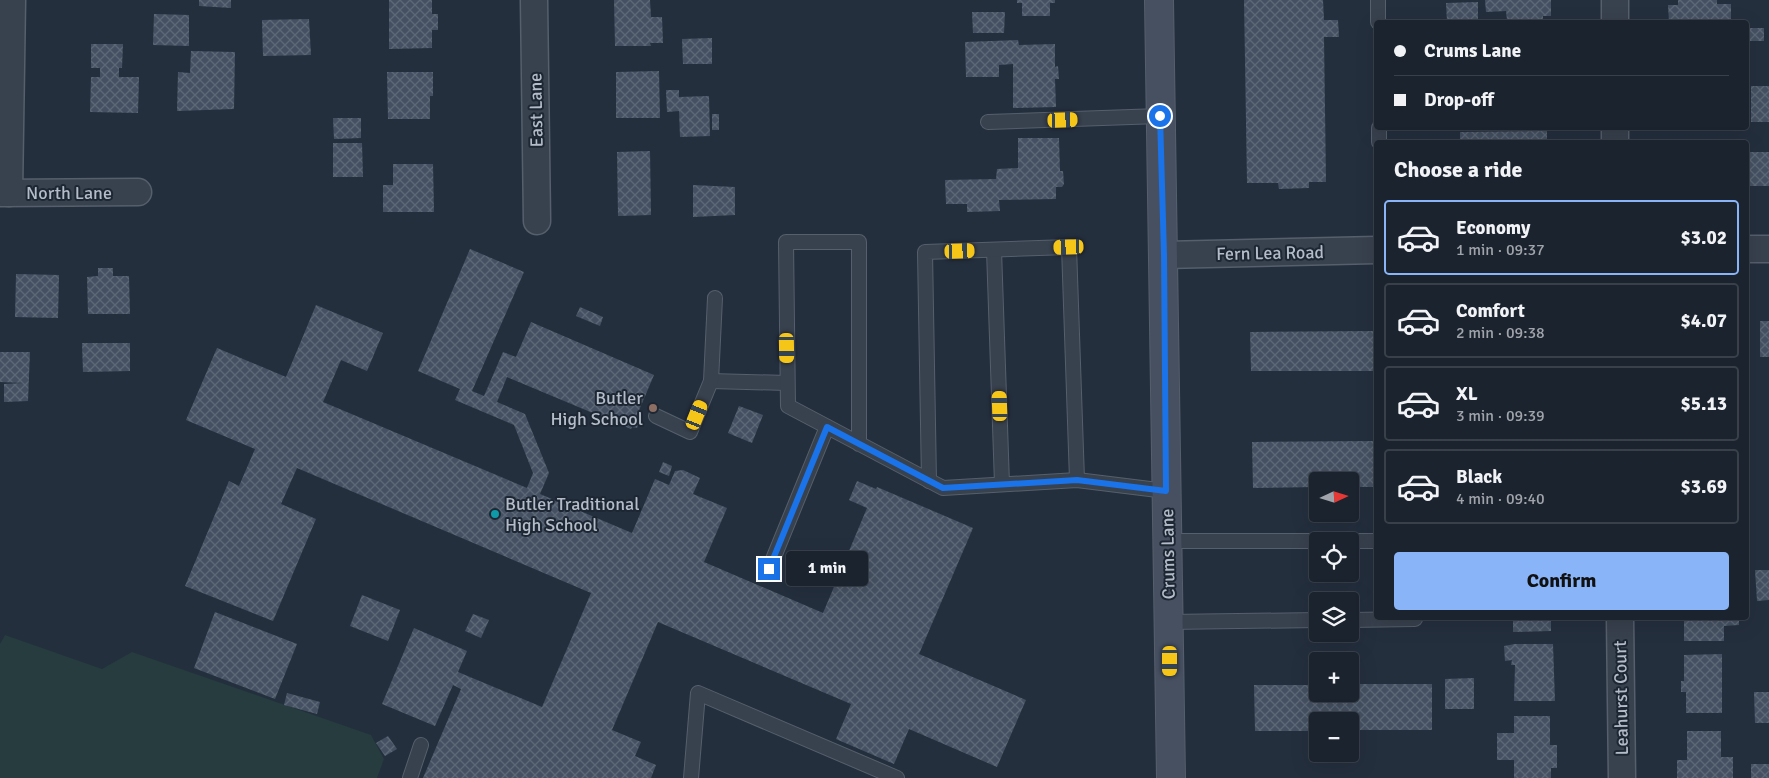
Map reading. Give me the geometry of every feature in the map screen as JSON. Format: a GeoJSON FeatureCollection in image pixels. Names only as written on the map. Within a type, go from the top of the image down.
{"type":"FeatureCollection","features":[{"type":"Feature","properties":{"kind":"main road","name":"Crums Lane"},"geometry":{"type":"LineString","coordinates":[[1159,0],[1171,778]]}},
{"type":"Feature","properties":{"kind":"street"},"geometry":{"type":"LineString","coordinates":[[5,193],[12,0]]}},
{"type":"Feature","properties":{"kind":"street","name":"East Lane"},"geometry":{"type":"LineString","coordinates":[[534,0],[537,220]]}},
{"type":"Feature","properties":{"kind":"street"},"geometry":{"type":"LineString","coordinates":[[1615,0],[1615,20]]}},
{"type":"Feature","properties":{"kind":"street","name":"North Lane"},"geometry":{"type":"LineString","coordinates":[[5,193],[138,192]]}},
{"type":"Feature","properties":{"kind":"street"},"geometry":{"type":"LineString","coordinates":[[1749,249],[1769,249]]}},
{"type":"Feature","properties":{"kind":"street","name":"Fern Lea Road"},"geometry":{"type":"LineString","coordinates":[[1164,255],[1374,250]]}},
{"type":"Feature","properties":{"kind":"street","name":"Leahurst Court"},"geometry":{"type":"LineString","coordinates":[[1620,620],[1622,778]]}},
{"type":"Feature","properties":{"kind":"lane"},"geometry":{"type":"LineString","coordinates":[[1378,0],[1378,20]]}},
{"type":"Feature","properties":{"kind":"lane"},"geometry":{"type":"LineString","coordinates":[[988,122],[1160,116]]}},
{"type":"Feature","properties":{"kind":"lane"},"geometry":{"type":"LineString","coordinates":[[859,444],[859,242],[786,242],[788,406],[859,444],[943,488],[1077,480],[1166,491]]}},
{"type":"Feature","properties":{"kind":"lane"},"geometry":{"type":"LineString","coordinates":[[929,481],[925,252],[1069,247],[1077,480]]}},
{"type":"Feature","properties":{"kind":"lane"},"geometry":{"type":"LineString","coordinates":[[994,250],[1002,484]]}},
{"type":"Feature","properties":{"kind":"lane"},"geometry":{"type":"LineString","coordinates":[[656,416],[690,432],[711,381],[715,298]]}},
{"type":"Feature","properties":{"kind":"lane"},"geometry":{"type":"LineString","coordinates":[[711,381],[787,384]]}},
{"type":"Feature","properties":{"kind":"lane"},"geometry":{"type":"LineString","coordinates":[[769,569],[827,427]]}},
{"type":"Feature","properties":{"kind":"lane"},"geometry":{"type":"LineString","coordinates":[[1168,542],[1309,541]]}},
{"type":"Feature","properties":{"kind":"lane"},"geometry":{"type":"LineString","coordinates":[[1359,541],[1374,541]]}},
{"type":"Feature","properties":{"kind":"lane"},"geometry":{"type":"LineString","coordinates":[[1169,622],[1309,620]]}},
{"type":"Feature","properties":{"kind":"lane"},"geometry":{"type":"LineString","coordinates":[[1359,620],[1415,620]]}},
{"type":"Feature","properties":{"kind":"lane"},"geometry":{"type":"LineString","coordinates":[[691,778],[698,693],[897,778]]}},
{"type":"Feature","properties":{"kind":"lane"},"geometry":{"type":"LineString","coordinates":[[410,778],[421,745]]}},
{"type":"Feature","properties":{"kind":"green space"},"geometry":{"type":"Polygon","coordinates":[[[5,635],[102,669],[132,652],[371,735],[384,759],[377,778],[0,778],[0,644],[5,635]]]}},
{"type":"Feature","properties":{"kind":"building"},"geometry":{"type":"Polygon","coordinates":[[[199,0],[231,0],[231,8],[199,6],[199,0]]]}},
{"type":"Feature","properties":{"kind":"building"},"geometry":{"type":"Polygon","coordinates":[[[389,0],[432,0],[432,14],[438,14],[438,30],[432,30],[432,48],[389,49],[389,0]]]}},
{"type":"Feature","properties":{"kind":"building"},"geometry":{"type":"Polygon","coordinates":[[[614,0],[650,0],[651,17],[662,17],[663,43],[650,43],[651,46],[615,46],[614,0]]]}},
{"type":"Feature","properties":{"kind":"building"},"geometry":{"type":"Polygon","coordinates":[[[1017,0],[1055,0],[1055,3],[1050,3],[1050,16],[1022,16],[1022,3],[1017,3],[1017,0]]]}},
{"type":"Feature","properties":{"kind":"building"},"geometry":{"type":"Polygon","coordinates":[[[1244,0],[1323,0],[1324,20],[1338,20],[1339,37],[1324,37],[1326,182],[1309,182],[1309,188],[1279,189],[1278,183],[1247,183],[1244,0]]]}},
{"type":"Feature","properties":{"kind":"building"},"geometry":{"type":"Polygon","coordinates":[[[1485,0],[1551,0],[1551,16],[1543,16],[1543,19],[1507,20],[1506,11],[1486,12],[1485,0]]]}},
{"type":"Feature","properties":{"kind":"building"},"geometry":{"type":"Polygon","coordinates":[[[1678,0],[1717,0],[1717,4],[1731,4],[1731,20],[1669,20],[1668,5],[1678,5],[1678,0]]]}},
{"type":"Feature","properties":{"kind":"building"},"geometry":{"type":"Polygon","coordinates":[[[1478,2],[1478,20],[1447,20],[1446,3],[1478,2]]]}},
{"type":"Feature","properties":{"kind":"building"},"geometry":{"type":"Polygon","coordinates":[[[972,12],[1005,12],[1004,33],[973,33],[972,12]]]}},
{"type":"Feature","properties":{"kind":"building"},"geometry":{"type":"Polygon","coordinates":[[[154,14],[189,15],[189,46],[153,45],[154,14]]]}},
{"type":"Feature","properties":{"kind":"building"},"geometry":{"type":"Polygon","coordinates":[[[309,19],[311,55],[263,56],[262,20],[309,19]]]}},
{"type":"Feature","properties":{"kind":"building"},"geometry":{"type":"Polygon","coordinates":[[[1750,28],[1764,28],[1764,41],[1750,41],[1750,28]]]}},
{"type":"Feature","properties":{"kind":"building"},"geometry":{"type":"Polygon","coordinates":[[[712,38],[712,64],[683,64],[682,39],[712,38]]]}},
{"type":"Feature","properties":{"kind":"building"},"geometry":{"type":"Polygon","coordinates":[[[1018,40],[1019,45],[1055,44],[1055,67],[1058,66],[1059,79],[1055,79],[1056,107],[1013,108],[1013,64],[999,65],[999,77],[966,77],[965,42],[1018,40]]]}},
{"type":"Feature","properties":{"kind":"building"},"geometry":{"type":"Polygon","coordinates":[[[91,44],[123,44],[122,68],[119,68],[119,77],[139,77],[138,113],[90,112],[91,77],[100,77],[100,68],[91,68],[91,44]]]}},
{"type":"Feature","properties":{"kind":"building"},"geometry":{"type":"Polygon","coordinates":[[[191,51],[235,52],[234,109],[177,111],[178,72],[190,73],[191,51]]]}},
{"type":"Feature","properties":{"kind":"building"},"geometry":{"type":"Polygon","coordinates":[[[659,71],[660,118],[616,118],[616,72],[659,71]]]}},
{"type":"Feature","properties":{"kind":"building"},"geometry":{"type":"Polygon","coordinates":[[[387,72],[433,72],[433,96],[430,96],[430,119],[388,119],[387,72]]]}},
{"type":"Feature","properties":{"kind":"building"},"geometry":{"type":"Polygon","coordinates":[[[1751,86],[1769,86],[1769,122],[1751,122],[1751,86]]]}},
{"type":"Feature","properties":{"kind":"building"},"geometry":{"type":"Polygon","coordinates":[[[666,90],[679,90],[679,97],[709,96],[710,136],[680,137],[679,111],[667,112],[666,90]]]}},
{"type":"Feature","properties":{"kind":"building"},"geometry":{"type":"Polygon","coordinates":[[[712,114],[719,114],[719,130],[712,130],[712,114]]]}},
{"type":"Feature","properties":{"kind":"building"},"geometry":{"type":"Polygon","coordinates":[[[333,118],[361,118],[361,138],[334,139],[333,118]]]}},
{"type":"Feature","properties":{"kind":"building"},"geometry":{"type":"Polygon","coordinates":[[[1547,131],[1547,140],[1460,140],[1460,132],[1547,131]]]}},
{"type":"Feature","properties":{"kind":"building"},"geometry":{"type":"Polygon","coordinates":[[[1018,138],[1059,138],[1060,171],[1063,171],[1064,184],[1062,187],[1056,187],[1056,199],[999,200],[1000,211],[967,212],[967,204],[946,204],[945,180],[996,179],[997,169],[1018,168],[1018,138]]]}},
{"type":"Feature","properties":{"kind":"building"},"geometry":{"type":"Polygon","coordinates":[[[333,143],[362,143],[363,177],[333,177],[333,143]]]}},
{"type":"Feature","properties":{"kind":"building"},"geometry":{"type":"Polygon","coordinates":[[[650,151],[651,215],[618,216],[617,152],[650,151]]]}},
{"type":"Feature","properties":{"kind":"building"},"geometry":{"type":"Polygon","coordinates":[[[1749,152],[1769,152],[1769,186],[1749,186],[1749,152]]]}},
{"type":"Feature","properties":{"kind":"building"},"geometry":{"type":"Polygon","coordinates":[[[393,164],[433,164],[434,212],[383,212],[383,185],[393,185],[393,164]]]}},
{"type":"Feature","properties":{"kind":"building"},"geometry":{"type":"Polygon","coordinates":[[[693,185],[735,187],[735,215],[693,217],[693,185]]]}},
{"type":"Feature","properties":{"kind":"building","name":"Butler Traditional High School"},"geometry":{"type":"Polygon","coordinates":[[[470,249],[524,272],[472,391],[484,396],[503,352],[516,357],[531,322],[654,375],[637,415],[641,416],[637,428],[632,427],[631,429],[507,377],[497,402],[525,414],[549,473],[540,494],[632,533],[655,479],[669,485],[675,471],[683,470],[700,478],[693,494],[727,508],[704,562],[823,613],[867,508],[849,500],[857,481],[876,489],[877,487],[973,528],[919,654],[1026,700],[997,767],[909,729],[894,764],[836,739],[851,704],[658,622],[612,730],[641,742],[635,756],[656,765],[651,778],[423,778],[461,689],[453,685],[435,726],[382,704],[414,628],[467,651],[458,672],[542,707],[591,593],[297,468],[281,504],[316,519],[273,621],[185,586],[229,481],[239,486],[255,449],[186,420],[217,348],[286,377],[316,305],[383,333],[367,371],[341,360],[323,402],[527,488],[533,473],[514,425],[455,400],[460,389],[418,371],[470,249]]]}},
{"type":"Feature","properties":{"kind":"building"},"geometry":{"type":"Polygon","coordinates":[[[98,268],[113,268],[113,276],[129,276],[130,314],[88,314],[87,277],[98,276],[98,268]]]}},
{"type":"Feature","properties":{"kind":"building"},"geometry":{"type":"Polygon","coordinates":[[[16,274],[59,275],[58,318],[15,317],[16,274]]]}},
{"type":"Feature","properties":{"kind":"building"},"geometry":{"type":"Polygon","coordinates":[[[580,307],[603,317],[600,326],[576,316],[580,307]]]}},
{"type":"Feature","properties":{"kind":"building"},"geometry":{"type":"Polygon","coordinates":[[[1760,321],[1769,321],[1769,357],[1760,357],[1760,321]]]}},
{"type":"Feature","properties":{"kind":"building"},"geometry":{"type":"Polygon","coordinates":[[[1374,331],[1374,371],[1251,371],[1250,332],[1374,331]]]}},
{"type":"Feature","properties":{"kind":"building"},"geometry":{"type":"Polygon","coordinates":[[[82,343],[130,343],[130,371],[83,372],[82,343]]]}},
{"type":"Feature","properties":{"kind":"building"},"geometry":{"type":"Polygon","coordinates":[[[0,352],[30,352],[28,401],[4,402],[4,384],[24,383],[0,382],[0,352]]]}},
{"type":"Feature","properties":{"kind":"building"},"geometry":{"type":"Polygon","coordinates":[[[739,406],[763,415],[752,443],[728,433],[739,406]]]}},
{"type":"Feature","properties":{"kind":"building"},"geometry":{"type":"Polygon","coordinates":[[[1374,441],[1374,487],[1359,487],[1359,472],[1309,472],[1309,487],[1253,488],[1252,442],[1374,441]]]}},
{"type":"Feature","properties":{"kind":"building"},"geometry":{"type":"Polygon","coordinates":[[[663,462],[672,466],[669,476],[659,472],[663,462]]]}},
{"type":"Feature","properties":{"kind":"building"},"geometry":{"type":"Polygon","coordinates":[[[1755,570],[1769,570],[1769,600],[1757,601],[1755,570]]]}},
{"type":"Feature","properties":{"kind":"building"},"geometry":{"type":"Polygon","coordinates":[[[362,595],[400,610],[388,641],[350,626],[362,595]]]}},
{"type":"Feature","properties":{"kind":"building"},"geometry":{"type":"Polygon","coordinates":[[[215,612],[297,644],[275,699],[194,668],[215,612]]]}},
{"type":"Feature","properties":{"kind":"building"},"geometry":{"type":"Polygon","coordinates":[[[473,614],[489,620],[481,638],[465,631],[473,614]]]}},
{"type":"Feature","properties":{"kind":"building"},"geometry":{"type":"Polygon","coordinates":[[[1513,620],[1551,620],[1551,631],[1513,632],[1513,620]]]}},
{"type":"Feature","properties":{"kind":"building"},"geometry":{"type":"Polygon","coordinates":[[[1684,620],[1739,620],[1739,625],[1724,626],[1724,641],[1684,641],[1684,620]]]}},
{"type":"Feature","properties":{"kind":"building"},"geometry":{"type":"Polygon","coordinates":[[[1515,644],[1553,644],[1555,701],[1514,701],[1515,665],[1511,665],[1512,660],[1505,661],[1504,646],[1515,644]]]}},
{"type":"Feature","properties":{"kind":"building"},"geometry":{"type":"Polygon","coordinates":[[[1722,654],[1722,713],[1686,713],[1686,692],[1681,692],[1681,681],[1684,681],[1684,655],[1722,654]]]}},
{"type":"Feature","properties":{"kind":"building"},"geometry":{"type":"Polygon","coordinates":[[[1474,678],[1474,709],[1445,709],[1445,679],[1474,678]]]}},
{"type":"Feature","properties":{"kind":"building"},"geometry":{"type":"Polygon","coordinates":[[[1359,684],[1432,684],[1432,730],[1359,730],[1359,712],[1309,712],[1309,731],[1255,731],[1254,685],[1309,685],[1309,702],[1359,702],[1359,684]]]}},
{"type":"Feature","properties":{"kind":"building"},"geometry":{"type":"Polygon","coordinates":[[[1754,692],[1769,692],[1769,723],[1755,723],[1754,692]]]}},
{"type":"Feature","properties":{"kind":"building"},"geometry":{"type":"Polygon","coordinates":[[[287,693],[320,702],[317,714],[284,705],[287,693]]]}},
{"type":"Feature","properties":{"kind":"building"},"geometry":{"type":"Polygon","coordinates":[[[1514,716],[1550,716],[1550,745],[1557,745],[1557,768],[1551,768],[1551,778],[1514,778],[1514,760],[1497,760],[1497,733],[1514,733],[1514,716]]]}},
{"type":"Feature","properties":{"kind":"building"},"geometry":{"type":"Polygon","coordinates":[[[1687,731],[1721,731],[1721,757],[1733,757],[1733,778],[1677,778],[1677,760],[1687,760],[1687,731]]]}},
{"type":"Feature","properties":{"kind":"building"},"geometry":{"type":"Polygon","coordinates":[[[388,736],[397,749],[385,756],[376,743],[388,736]]]}},
{"type":"Feature","properties":{"kind":"building"},"geometry":{"type":"Polygon","coordinates":[[[1751,764],[1769,764],[1769,778],[1751,778],[1751,764]]]}},
{"type":"Feature","properties":{"kind":"place","name":"Butler High School"},"geometry":{"type":"Point","coordinates":[653,408]}},
{"type":"Feature","properties":{"kind":"place","name":"Butler Traditional High School"},"geometry":{"type":"Point","coordinates":[495,514]}},
{"type":"Feature","properties":{"kind":"route"},"geometry":{"type":"LineString","coordinates":[[769,569],[827,427],[943,488],[1077,480],[1166,491],[1164,255],[1160,116]]}}]}
